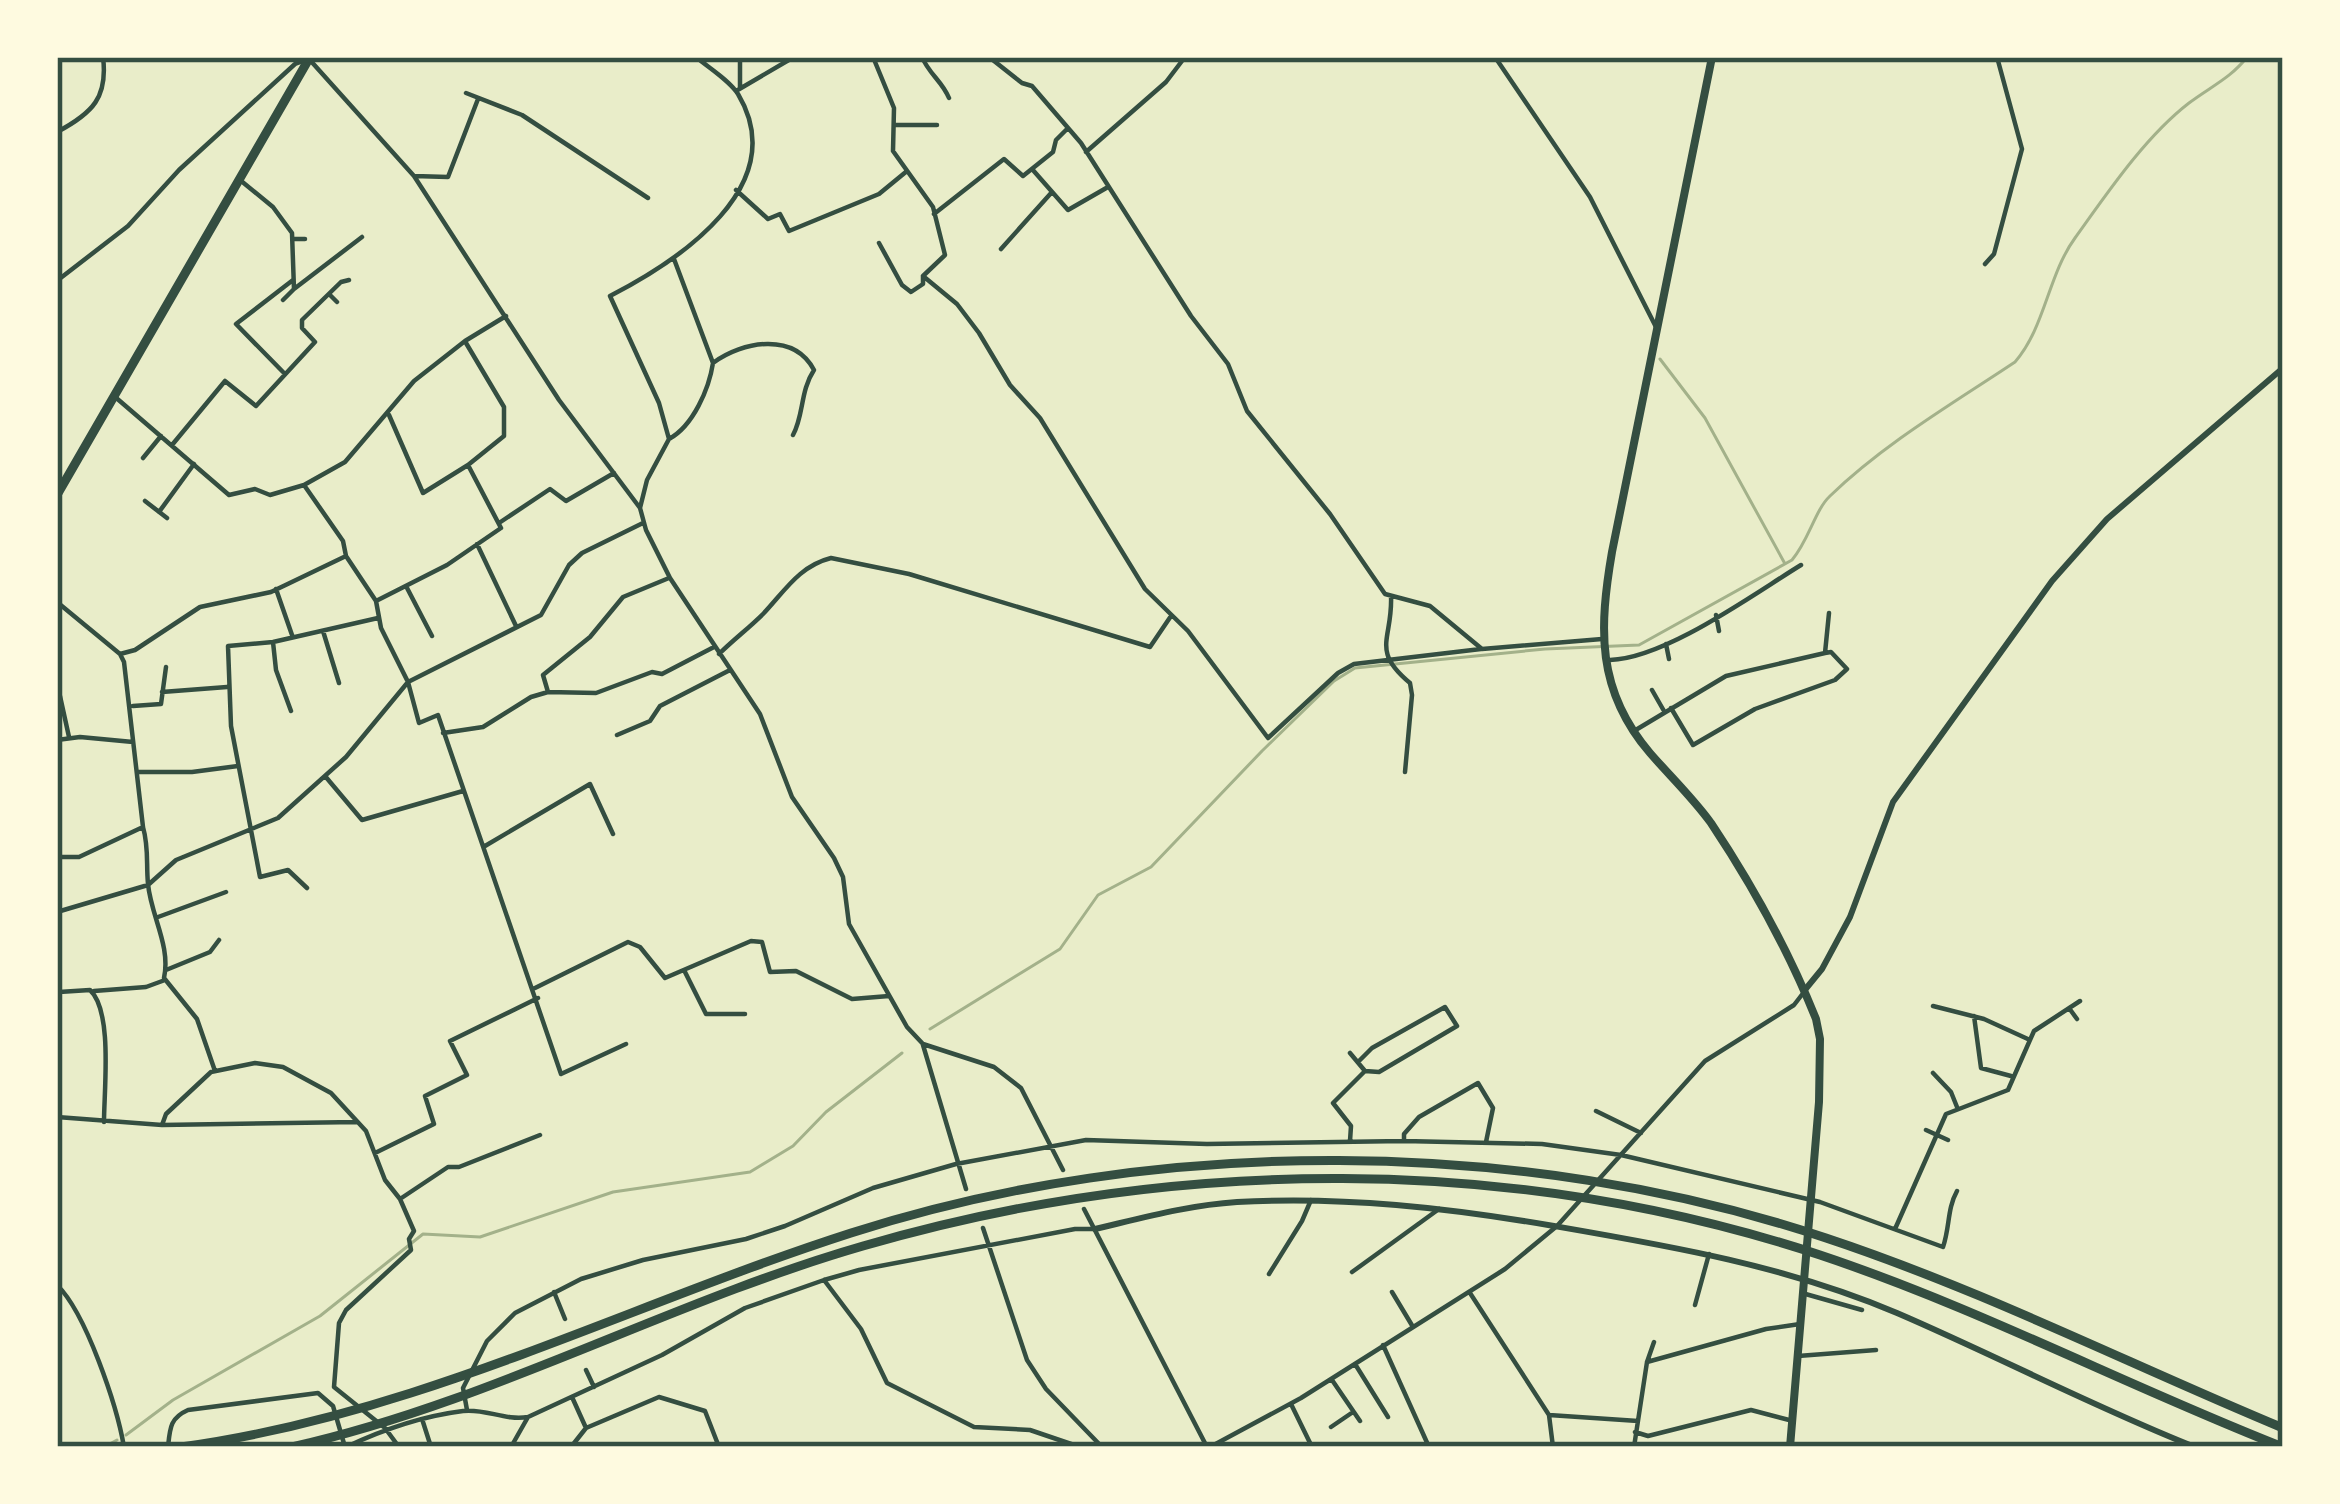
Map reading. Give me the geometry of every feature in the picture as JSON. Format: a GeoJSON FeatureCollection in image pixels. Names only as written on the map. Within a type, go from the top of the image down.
{"type":"FeatureCollection","features":[{"type":"Feature","properties":{"kind":"highway"},"geometry":{"type":"LineString","coordinates":[[57,495],[309,58]]}},
{"type":"Feature","properties":{"kind":"highway"},"geometry":{"type":"LineString","coordinates":[[182,1447],[332,1418],[504,1364],[763,1263],[950,1204],[1091,1178],[1221,1165],[1339,1161],[1513,1170],[1606,1184],[1763,1218],[1921,1272],[2283,1428]]}},
{"type":"Feature","properties":{"kind":"highway"},"geometry":{"type":"LineString","coordinates":[[292,1447],[473,1391],[857,1247],[952,1221],[1092,1194],[1222,1181],[1338,1177],[1507,1187],[1603,1201],[1758,1236],[2017,1330],[2283,1447]]}},
{"type":"Feature","properties":{"kind":"main road"},"geometry":{"type":"LineString","coordinates":[[1712,57],[1612,552],[1602,609],[1604,650],[1616,696],[1634,731],[1708,819],[1740,870],[1804,991],[1820,1039],[1790,1447]]}},
{"type":"Feature","properties":{"kind":"street"},"geometry":{"type":"LineString","coordinates":[[57,132],[92,107],[106,85],[104,57]]}},
{"type":"Feature","properties":{"kind":"street"},"geometry":{"type":"LineString","coordinates":[[697,57],[738,89]]}},
{"type":"Feature","properties":{"kind":"street"},"geometry":{"type":"LineString","coordinates":[[669,439],[659,403],[610,296],[705,236],[748,171],[752,151],[750,124],[738,89],[740,57]]}},
{"type":"Feature","properties":{"kind":"street"},"geometry":{"type":"LineString","coordinates":[[738,89],[794,57]]}},
{"type":"Feature","properties":{"kind":"street"},"geometry":{"type":"LineString","coordinates":[[873,57],[894,108],[893,151],[934,214],[945,255],[922,276]]}},
{"type":"Feature","properties":{"kind":"street"},"geometry":{"type":"LineString","coordinates":[[922,57],[928,73],[944,85],[949,98]]}},
{"type":"Feature","properties":{"kind":"street"},"geometry":{"type":"LineString","coordinates":[[989,57],[1032,86],[1086,152],[1191,316],[1228,364],[1247,411],[1330,514],[1372,578],[1390,596],[1430,606],[1482,649]]}},
{"type":"Feature","properties":{"kind":"street"},"geometry":{"type":"LineString","coordinates":[[1086,152],[1166,82],[1184,57]]}},
{"type":"Feature","properties":{"kind":"street"},"geometry":{"type":"LineString","coordinates":[[1496,57],[1590,197],[1657,329]]}},
{"type":"Feature","properties":{"kind":"street"},"geometry":{"type":"LineString","coordinates":[[1984,264],[1994,254],[2022,149],[1997,57]]}},
{"type":"Feature","properties":{"kind":"street"},"geometry":{"type":"LineString","coordinates":[[58,280],[128,226],[179,170],[295,64],[309,58],[414,176],[559,400],[640,508],[670,578],[760,714],[781,774],[843,877],[849,924],[907,1027],[923,1044],[966,1189]]}},
{"type":"Feature","properties":{"kind":"street"},"geometry":{"type":"LineString","coordinates":[[466,93],[522,115],[648,198]]}},
{"type":"Feature","properties":{"kind":"street"},"geometry":{"type":"LineString","coordinates":[[414,176],[448,177],[478,99]]}},
{"type":"Feature","properties":{"kind":"street"},"geometry":{"type":"LineString","coordinates":[[893,125],[937,125]]}},
{"type":"Feature","properties":{"kind":"street"},"geometry":{"type":"LineString","coordinates":[[934,214],[1004,159],[1023,176],[1053,152],[1056,140],[1068,128]]}},
{"type":"Feature","properties":{"kind":"street"},"geometry":{"type":"LineString","coordinates":[[1032,169],[1068,210],[1108,187]]}},
{"type":"Feature","properties":{"kind":"street"},"geometry":{"type":"LineString","coordinates":[[736,190],[768,219],[780,214],[789,232],[879,194],[907,171]]}},
{"type":"Feature","properties":{"kind":"street"},"geometry":{"type":"LineString","coordinates":[[240,180],[285,220],[293,238],[294,285],[283,300]]}},
{"type":"Feature","properties":{"kind":"street"},"geometry":{"type":"LineString","coordinates":[[1001,249],[1052,192]]}},
{"type":"Feature","properties":{"kind":"street"},"geometry":{"type":"LineString","coordinates":[[284,374],[236,324],[362,237]]}},
{"type":"Feature","properties":{"kind":"street"},"geometry":{"type":"LineString","coordinates":[[293,238],[305,239]]}},
{"type":"Feature","properties":{"kind":"street"},"geometry":{"type":"LineString","coordinates":[[879,243],[902,285],[911,292],[923,284],[922,276]]}},
{"type":"Feature","properties":{"kind":"street"},"geometry":{"type":"LineString","coordinates":[[342,254],[348,262]]}},
{"type":"Feature","properties":{"kind":"street"},"geometry":{"type":"LineString","coordinates":[[674,259],[713,363]]}},
{"type":"Feature","properties":{"kind":"street"},"geometry":{"type":"LineString","coordinates":[[922,276],[957,304],[979,333],[1010,386],[1040,418],[1145,590],[1188,631],[1268,738],[1338,673],[1354,664],[1482,649],[1604,650],[1634,659],[1802,565]]}},
{"type":"Feature","properties":{"kind":"street"},"geometry":{"type":"LineString","coordinates":[[322,350],[302,328],[302,320],[349,280]]}},
{"type":"Feature","properties":{"kind":"street"},"geometry":{"type":"LineString","coordinates":[[329,294],[338,302]]}},
{"type":"Feature","properties":{"kind":"street"},"geometry":{"type":"LineString","coordinates":[[114,396],[229,495],[255,489],[270,495],[304,485],[345,462],[414,381],[506,316]]}},
{"type":"Feature","properties":{"kind":"street"},"geometry":{"type":"LineString","coordinates":[[388,414],[423,493],[504,436],[504,407],[465,341]]}},
{"type":"Feature","properties":{"kind":"street"},"geometry":{"type":"LineString","coordinates":[[640,508],[647,480],[669,439],[695,411],[713,363],[725,354],[763,341],[804,355],[814,370],[802,393],[793,436]]}},
{"type":"Feature","properties":{"kind":"street"},"geometry":{"type":"LineString","coordinates":[[172,446],[225,381],[256,406],[314,343]]}},
{"type":"Feature","properties":{"kind":"street"},"geometry":{"type":"LineString","coordinates":[[1084,1209],[1208,1447],[1332,1380],[1470,1293],[1557,1226],[1705,1061],[1794,1005],[1822,969],[1850,917],[1893,802],[2052,581],[2107,519],[2283,368]]}},
{"type":"Feature","properties":{"kind":"street"},"geometry":{"type":"LineString","coordinates":[[143,458],[161,436]]}},
{"type":"Feature","properties":{"kind":"street"},"geometry":{"type":"LineString","coordinates":[[158,512],[194,464]]}},
{"type":"Feature","properties":{"kind":"street"},"geometry":{"type":"LineString","coordinates":[[376,601],[501,528],[468,465]]}},
{"type":"Feature","properties":{"kind":"street"},"geometry":{"type":"LineString","coordinates":[[499,523],[550,489],[566,501],[614,473]]}},
{"type":"Feature","properties":{"kind":"street"},"geometry":{"type":"LineString","coordinates":[[304,485],[343,541],[346,556],[376,601],[378,618],[408,682],[419,722],[438,716],[562,1073],[626,1044]]}},
{"type":"Feature","properties":{"kind":"street"},"geometry":{"type":"LineString","coordinates":[[145,501],[167,518]]}},
{"type":"Feature","properties":{"kind":"street"},"geometry":{"type":"LineString","coordinates":[[57,912],[148,885],[176,860],[278,818],[326,776],[408,682],[541,615],[563,574],[582,553],[643,523]]}},
{"type":"Feature","properties":{"kind":"street"},"geometry":{"type":"LineString","coordinates":[[477,544],[516,626]]}},
{"type":"Feature","properties":{"kind":"street"},"geometry":{"type":"LineString","coordinates":[[119,653],[135,650],[200,607],[277,590],[346,556]]}},
{"type":"Feature","properties":{"kind":"street"},"geometry":{"type":"LineString","coordinates":[[718,654],[760,617],[788,583],[831,558],[909,574],[1150,647],[1171,616]]}},
{"type":"Feature","properties":{"kind":"street"},"geometry":{"type":"LineString","coordinates":[[548,692],[543,675],[590,637],[612,607],[623,597],[670,578]]}},
{"type":"Feature","properties":{"kind":"street"},"geometry":{"type":"LineString","coordinates":[[406,586],[432,636]]}},
{"type":"Feature","properties":{"kind":"street"},"geometry":{"type":"LineString","coordinates":[[1764,588],[1767,602]]}},
{"type":"Feature","properties":{"kind":"street"},"geometry":{"type":"LineString","coordinates":[[277,590],[293,638]]}},
{"type":"Feature","properties":{"kind":"street"},"geometry":{"type":"LineString","coordinates":[[1390,596],[1392,616],[1384,639],[1388,660],[1411,683],[1405,772]]}},
{"type":"Feature","properties":{"kind":"street"},"geometry":{"type":"LineString","coordinates":[[57,602],[119,653],[128,675],[149,848],[148,885],[165,980],[197,1019],[215,1071]]}},
{"type":"Feature","properties":{"kind":"street"},"geometry":{"type":"LineString","coordinates":[[1826,653],[1829,613]]}},
{"type":"Feature","properties":{"kind":"street"},"geometry":{"type":"LineString","coordinates":[[1716,615],[1719,631]]}},
{"type":"Feature","properties":{"kind":"street"},"geometry":{"type":"LineString","coordinates":[[307,888],[288,869],[260,877],[248,830],[227,687],[228,646],[273,642],[378,618]]}},
{"type":"Feature","properties":{"kind":"street"},"geometry":{"type":"LineString","coordinates":[[1816,621],[1827,623]]}},
{"type":"Feature","properties":{"kind":"street"},"geometry":{"type":"LineString","coordinates":[[323,631],[339,683]]}},
{"type":"Feature","properties":{"kind":"street"},"geometry":{"type":"LineString","coordinates":[[273,642],[276,670],[291,711]]}},
{"type":"Feature","properties":{"kind":"street"},"geometry":{"type":"LineString","coordinates":[[1666,644],[1669,658]]}},
{"type":"Feature","properties":{"kind":"street"},"geometry":{"type":"LineString","coordinates":[[443,733],[483,727],[531,697],[548,692],[604,692],[652,672],[662,674],[714,647]]}},
{"type":"Feature","properties":{"kind":"street"},"geometry":{"type":"LineString","coordinates":[[1634,731],[1726,676],[1831,652],[1847,669],[1835,680],[1755,710],[1682,752]]}},
{"type":"Feature","properties":{"kind":"street"},"geometry":{"type":"LineString","coordinates":[[130,706],[161,704],[166,667]]}},
{"type":"Feature","properties":{"kind":"street"},"geometry":{"type":"LineString","coordinates":[[617,735],[650,721],[660,706],[730,670]]}},
{"type":"Feature","properties":{"kind":"street"},"geometry":{"type":"LineString","coordinates":[[162,692],[227,687]]}},
{"type":"Feature","properties":{"kind":"street"},"geometry":{"type":"LineString","coordinates":[[1652,690],[1693,745]]}},
{"type":"Feature","properties":{"kind":"street"},"geometry":{"type":"LineString","coordinates":[[60,696],[69,737]]}},
{"type":"Feature","properties":{"kind":"street"},"geometry":{"type":"LineString","coordinates":[[57,740],[134,742]]}},
{"type":"Feature","properties":{"kind":"street"},"geometry":{"type":"LineString","coordinates":[[138,772],[238,766]]}},
{"type":"Feature","properties":{"kind":"street"},"geometry":{"type":"LineString","coordinates":[[326,776],[362,820],[463,791]]}},
{"type":"Feature","properties":{"kind":"street"},"geometry":{"type":"LineString","coordinates":[[485,846],[590,784],[614,834]]}},
{"type":"Feature","properties":{"kind":"street"},"geometry":{"type":"LineString","coordinates":[[60,857],[80,857],[143,827]]}},
{"type":"Feature","properties":{"kind":"street"},"geometry":{"type":"LineString","coordinates":[[156,918],[226,892]]}},
{"type":"Feature","properties":{"kind":"street"},"geometry":{"type":"LineString","coordinates":[[166,970],[209,952],[219,940]]}},
{"type":"Feature","properties":{"kind":"street"},"geometry":{"type":"LineString","coordinates":[[535,988],[628,942],[640,947],[664,978],[751,941],[762,942],[770,972],[796,971],[852,999],[889,996]]}},
{"type":"Feature","properties":{"kind":"street"},"geometry":{"type":"LineString","coordinates":[[684,970],[706,1014],[745,1014]]}},
{"type":"Feature","properties":{"kind":"street"},"geometry":{"type":"LineString","coordinates":[[57,986],[59,992],[94,991],[146,987],[165,980]]}},
{"type":"Feature","properties":{"kind":"street"},"geometry":{"type":"LineString","coordinates":[[94,991],[104,1031],[104,1122]]}},
{"type":"Feature","properties":{"kind":"street"},"geometry":{"type":"LineString","coordinates":[[374,1153],[434,1124],[425,1096],[466,1075],[450,1041],[538,998]]}},
{"type":"Feature","properties":{"kind":"street"},"geometry":{"type":"LineString","coordinates":[[1894,1230],[1946,1114],[2008,1090],[2034,1030],[2080,1001]]}},
{"type":"Feature","properties":{"kind":"street"},"geometry":{"type":"LineString","coordinates":[[1350,1053],[1365,1071],[1379,1072],[1457,1026],[1445,1006],[1372,1048],[1358,1062]]}},
{"type":"Feature","properties":{"kind":"street"},"geometry":{"type":"LineString","coordinates":[[1933,1006],[1974,1016],[2030,1040]]}},
{"type":"Feature","properties":{"kind":"street"},"geometry":{"type":"LineString","coordinates":[[2069,1007],[2077,1019]]}},
{"type":"Feature","properties":{"kind":"street"},"geometry":{"type":"LineString","coordinates":[[1974,1016],[1981,1068],[2014,1077]]}},
{"type":"Feature","properties":{"kind":"street"},"geometry":{"type":"LineString","coordinates":[[923,1044],[994,1067],[1012,1078],[1063,1170]]}},
{"type":"Feature","properties":{"kind":"street"},"geometry":{"type":"LineString","coordinates":[[162,1125],[166,1114],[215,1071],[255,1063],[274,1064],[331,1094],[365,1131],[385,1180],[400,1199],[414,1231],[411,1250],[346,1310],[339,1323],[334,1387],[385,1428],[399,1447]]}},
{"type":"Feature","properties":{"kind":"street"},"geometry":{"type":"LineString","coordinates":[[1350,1141],[1351,1126],[1333,1103],[1365,1071]]}},
{"type":"Feature","properties":{"kind":"street"},"geometry":{"type":"LineString","coordinates":[[1933,1073],[1951,1092],[1958,1108]]}},
{"type":"Feature","properties":{"kind":"street"},"geometry":{"type":"LineString","coordinates":[[1404,1141],[1404,1134],[1419,1117],[1478,1083],[1493,1108],[1486,1142]]}},
{"type":"Feature","properties":{"kind":"street"},"geometry":{"type":"LineString","coordinates":[[1596,1111],[1641,1133]]}},
{"type":"Feature","properties":{"kind":"street"},"geometry":{"type":"LineString","coordinates":[[57,1117],[162,1125],[357,1122]]}},
{"type":"Feature","properties":{"kind":"street"},"geometry":{"type":"LineString","coordinates":[[1926,1130],[1948,1140]]}},
{"type":"Feature","properties":{"kind":"street"},"geometry":{"type":"LineString","coordinates":[[400,1199],[448,1167],[460,1167],[540,1135]]}},
{"type":"Feature","properties":{"kind":"street"},"geometry":{"type":"LineString","coordinates":[[467,1410],[463,1388],[487,1341],[515,1312],[581,1279],[785,1226],[873,1188],[956,1164],[1051,1145],[1127,1139],[1207,1144],[1542,1144],[1621,1155],[1810,1201],[1943,1247],[1950,1227],[1949,1206],[1957,1191]]}},
{"type":"Feature","properties":{"kind":"street"},"geometry":{"type":"LineString","coordinates":[[1269,1274],[1311,1200]]}},
{"type":"Feature","properties":{"kind":"street"},"geometry":{"type":"LineString","coordinates":[[168,1447],[170,1424],[188,1410],[318,1394],[333,1406],[345,1447],[385,1428],[467,1410],[508,1419],[528,1417],[662,1355],[745,1308],[859,1270],[1094,1229],[1190,1207],[1311,1200],[1367,1201],[1557,1226],[1709,1254],[1803,1279],[1896,1313],[2195,1447]]}},
{"type":"Feature","properties":{"kind":"street"},"geometry":{"type":"LineString","coordinates":[[1352,1272],[1439,1209]]}},
{"type":"Feature","properties":{"kind":"street"},"geometry":{"type":"LineString","coordinates":[[983,1228],[1027,1360],[1046,1389],[1102,1447]]}},
{"type":"Feature","properties":{"kind":"street"},"geometry":{"type":"LineString","coordinates":[[1391,1247],[1396,1256]]}},
{"type":"Feature","properties":{"kind":"street"},"geometry":{"type":"LineString","coordinates":[[1695,1305],[1709,1254]]}},
{"type":"Feature","properties":{"kind":"street"},"geometry":{"type":"LineString","coordinates":[[1360,1267],[1366,1275]]}},
{"type":"Feature","properties":{"kind":"street"},"geometry":{"type":"LineString","coordinates":[[824,1280],[862,1329],[887,1383],[974,1427],[1030,1430],[1080,1447]]}},
{"type":"Feature","properties":{"kind":"street"},"geometry":{"type":"LineString","coordinates":[[57,1286],[75,1304],[124,1447]]}},
{"type":"Feature","properties":{"kind":"street"},"geometry":{"type":"LineString","coordinates":[[554,1292],[565,1318]]}},
{"type":"Feature","properties":{"kind":"street"},"geometry":{"type":"LineString","coordinates":[[1392,1292],[1413,1327]]}},
{"type":"Feature","properties":{"kind":"street"},"geometry":{"type":"LineString","coordinates":[[1470,1293],[1549,1415],[1553,1447]]}},
{"type":"Feature","properties":{"kind":"street"},"geometry":{"type":"LineString","coordinates":[[1698,1293],[1710,1296]]}},
{"type":"Feature","properties":{"kind":"street"},"geometry":{"type":"LineString","coordinates":[[1802,1293],[1862,1310]]}},
{"type":"Feature","properties":{"kind":"street"},"geometry":{"type":"LineString","coordinates":[[1647,1363],[1800,1324]]}},
{"type":"Feature","properties":{"kind":"street"},"geometry":{"type":"LineString","coordinates":[[1634,1447],[1654,1342]]}},
{"type":"Feature","properties":{"kind":"street"},"geometry":{"type":"LineString","coordinates":[[1382,1345],[1429,1447]]}},
{"type":"Feature","properties":{"kind":"street"},"geometry":{"type":"LineString","coordinates":[[1798,1356],[1876,1350]]}},
{"type":"Feature","properties":{"kind":"street"},"geometry":{"type":"LineString","coordinates":[[1355,1364],[1388,1417]]}},
{"type":"Feature","properties":{"kind":"street"},"geometry":{"type":"LineString","coordinates":[[586,1370],[594,1387]]}},
{"type":"Feature","properties":{"kind":"street"},"geometry":{"type":"LineString","coordinates":[[1332,1380],[1360,1421]]}},
{"type":"Feature","properties":{"kind":"street"},"geometry":{"type":"LineString","coordinates":[[1408,1396],[1418,1392]]}},
{"type":"Feature","properties":{"kind":"street"},"geometry":{"type":"LineString","coordinates":[[572,1397],[586,1427]]}},
{"type":"Feature","properties":{"kind":"street"},"geometry":{"type":"LineString","coordinates":[[571,1447],[586,1427],[659,1397],[706,1411],[719,1447]]}},
{"type":"Feature","properties":{"kind":"street"},"geometry":{"type":"LineString","coordinates":[[1291,1404],[1312,1447]]}},
{"type":"Feature","properties":{"kind":"street"},"geometry":{"type":"LineString","coordinates":[[1635,1432],[1648,1436],[1751,1410],[1793,1421]]}},
{"type":"Feature","properties":{"kind":"street"},"geometry":{"type":"LineString","coordinates":[[1331,1427],[1353,1412]]}},
{"type":"Feature","properties":{"kind":"street"},"geometry":{"type":"LineString","coordinates":[[1549,1415],[1638,1421]]}},
{"type":"Feature","properties":{"kind":"street"},"geometry":{"type":"LineString","coordinates":[[511,1447],[528,1417]]}},
{"type":"Feature","properties":{"kind":"street"},"geometry":{"type":"LineString","coordinates":[[423,1422],[431,1447]]}},
{"type":"Feature","properties":{"kind":"waterway"},"geometry":{"type":"LineString","coordinates":[[930,1029],[1060,949],[1098,895],[1151,867],[1262,751],[1334,681],[1355,668],[1545,649],[1639,645],[1792,560],[1825,502],[1851,477],[2015,362],[2033,333],[2066,253],[2114,184],[2173,117],[2247,57]]}},
{"type":"Feature","properties":{"kind":"waterway"},"geometry":{"type":"LineString","coordinates":[[1660,359],[1705,418],[1784,562]]}},
{"type":"Feature","properties":{"kind":"waterway"},"geometry":{"type":"LineString","coordinates":[[126,1435],[173,1400],[320,1316],[423,1234],[480,1237],[613,1192],[750,1172],[793,1146],[826,1112],[902,1053]]}},
{"type":"Feature","properties":{"kind":"waterway"},"geometry":{"type":"LineString","coordinates":[[104,1447],[117,1440]]}}]}
